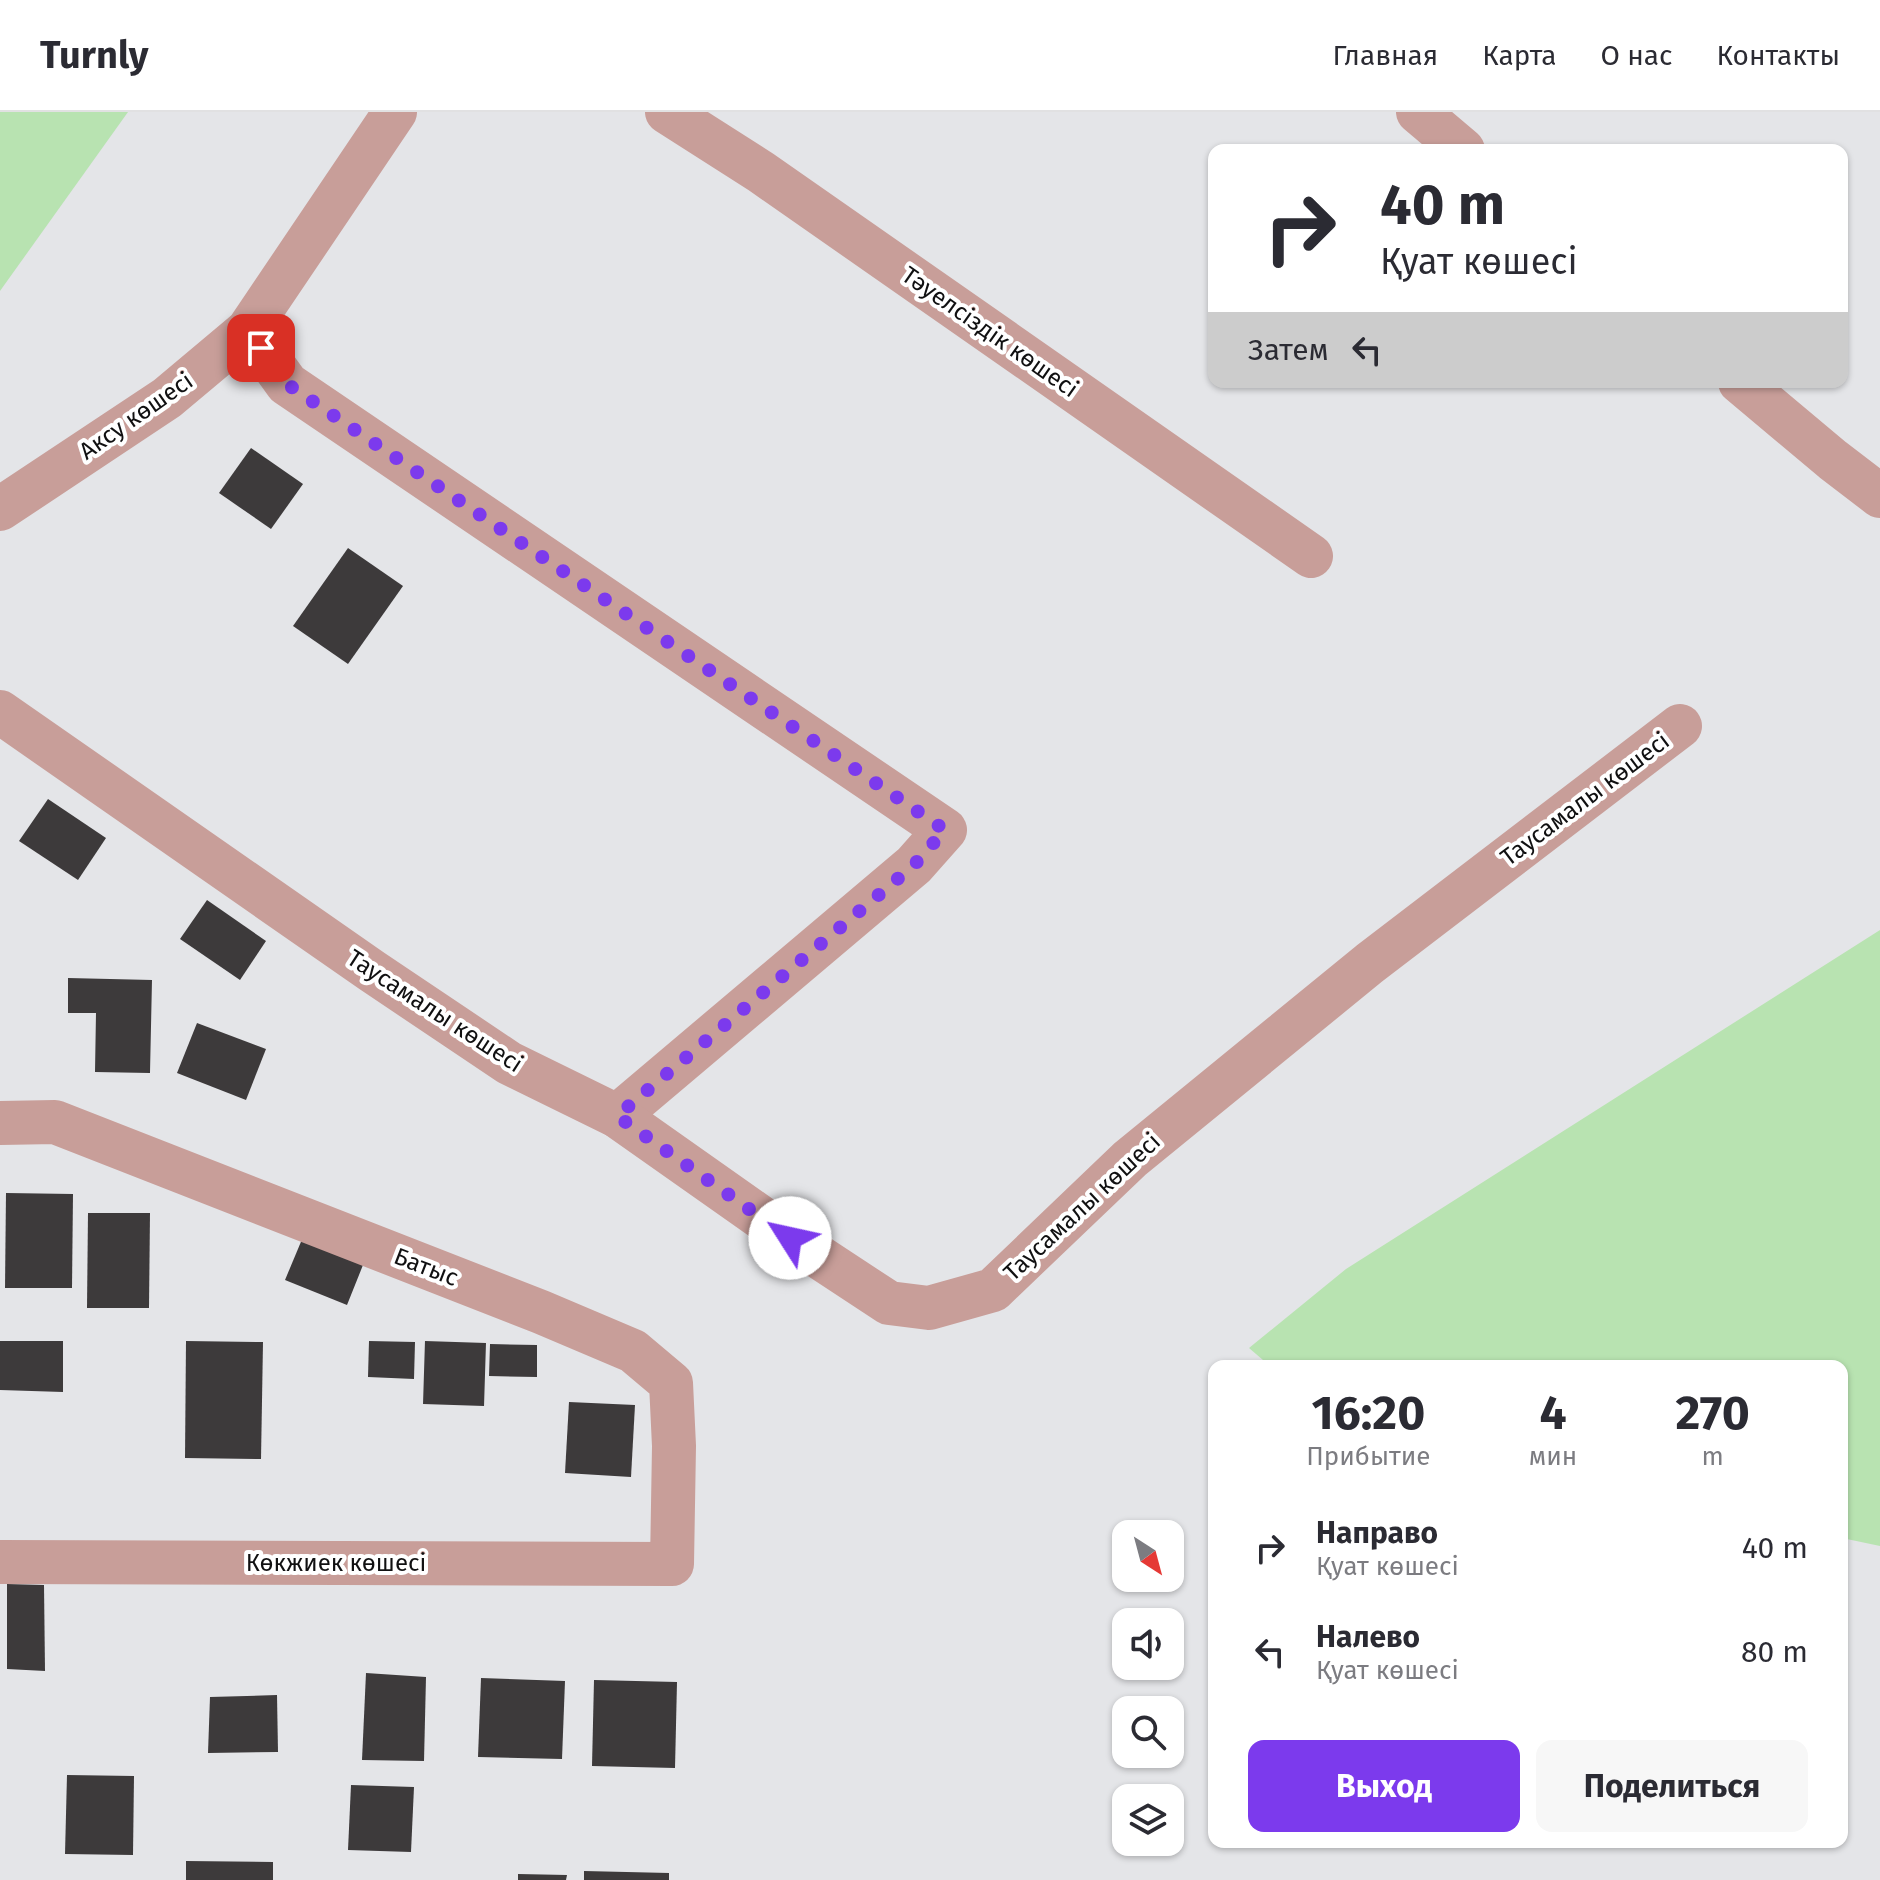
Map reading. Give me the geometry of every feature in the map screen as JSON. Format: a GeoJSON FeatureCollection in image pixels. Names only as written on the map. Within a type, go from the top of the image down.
{"type":"FeatureCollection","features":[{"type":"Feature","properties":{"kind":"street","name":"Аксу көшесі"},"geometry":{"type":"LineString","coordinates":[[0,509],[167,398],[248,330],[395,112]]}},
{"type":"Feature","properties":{"kind":"street","name":"Тәуелсіздік көшесі"},"geometry":{"type":"LineString","coordinates":[[667,112],[761,172],[1311,556]]}},
{"type":"Feature","properties":{"kind":"street"},"geometry":{"type":"LineString","coordinates":[[1418,112],[1456,144]]}},
{"type":"Feature","properties":{"kind":"street"},"geometry":{"type":"LineString","coordinates":[[248,330],[287,384],[945,830],[914,865],[617,1116]]}},
{"type":"Feature","properties":{"kind":"street"},"geometry":{"type":"LineString","coordinates":[[1747,388],[1880,496]]}},
{"type":"Feature","properties":{"kind":"street","name":"Таусамалы көшесі"},"geometry":{"type":"LineString","coordinates":[[0,712],[509,1063],[617,1116],[790,1238],[889,1303],[929,1308],[993,1290],[1130,1159],[1370,963],[1680,726]]}},
{"type":"Feature","properties":{"kind":"street","name":"Батыс"},"geometry":{"type":"LineString","coordinates":[[0,1123],[55,1122],[527,1306],[633,1351],[671,1383],[674,1446],[672,1564]]}},
{"type":"Feature","properties":{"kind":"street","name":"Көкжиек көшесі"},"geometry":{"type":"LineString","coordinates":[[0,1562],[672,1564]]}},
{"type":"Feature","properties":{"kind":"green space"},"geometry":{"type":"Polygon","coordinates":[[[0,112],[128,112],[0,291],[0,112]]]}},
{"type":"Feature","properties":{"kind":"green space"},"geometry":{"type":"Polygon","coordinates":[[[1880,930],[1880,1546],[1848,1539],[1848,1360],[1263,1360],[1249,1348],[1346,1269],[1880,930]]]}},
{"type":"Feature","properties":{"kind":"building"},"geometry":{"type":"Polygon","coordinates":[[[251,448],[303,484],[271,529],[219,493],[251,448]]]}},
{"type":"Feature","properties":{"kind":"building"},"geometry":{"type":"Polygon","coordinates":[[[348,548],[403,586],[348,664],[293,626],[348,548]]]}},
{"type":"Feature","properties":{"kind":"building"},"geometry":{"type":"Polygon","coordinates":[[[48,799],[106,838],[78,880],[19,841],[48,799]]]}},
{"type":"Feature","properties":{"kind":"building"},"geometry":{"type":"Polygon","coordinates":[[[207,900],[266,941],[240,980],[180,939],[207,900]]]}},
{"type":"Feature","properties":{"kind":"building"},"geometry":{"type":"Polygon","coordinates":[[[68,978],[152,980],[150,1073],[95,1072],[96,1013],[68,1013],[68,978]]]}},
{"type":"Feature","properties":{"kind":"building"},"geometry":{"type":"Polygon","coordinates":[[[197,1023],[266,1049],[246,1100],[177,1073],[197,1023]]]}},
{"type":"Feature","properties":{"kind":"building"},"geometry":{"type":"Polygon","coordinates":[[[6,1193],[73,1194],[72,1288],[5,1288],[6,1193]]]}},
{"type":"Feature","properties":{"kind":"building"},"geometry":{"type":"Polygon","coordinates":[[[88,1213],[150,1213],[149,1308],[87,1308],[88,1213]]]}},
{"type":"Feature","properties":{"kind":"building"},"geometry":{"type":"Polygon","coordinates":[[[308,1225],[369,1250],[347,1305],[285,1280],[308,1225]]]}},
{"type":"Feature","properties":{"kind":"building"},"geometry":{"type":"Polygon","coordinates":[[[0,1341],[63,1341],[63,1392],[0,1390],[0,1341]]]}},
{"type":"Feature","properties":{"kind":"building"},"geometry":{"type":"Polygon","coordinates":[[[186,1341],[263,1342],[261,1459],[185,1458],[186,1341]]]}},
{"type":"Feature","properties":{"kind":"building"},"geometry":{"type":"Polygon","coordinates":[[[369,1341],[415,1342],[414,1379],[368,1377],[369,1341]]]}},
{"type":"Feature","properties":{"kind":"building"},"geometry":{"type":"Polygon","coordinates":[[[425,1341],[486,1343],[484,1406],[423,1404],[425,1341]]]}},
{"type":"Feature","properties":{"kind":"building"},"geometry":{"type":"Polygon","coordinates":[[[490,1344],[537,1345],[537,1377],[489,1376],[490,1344]]]}},
{"type":"Feature","properties":{"kind":"building"},"geometry":{"type":"Polygon","coordinates":[[[569,1402],[635,1405],[631,1477],[565,1473],[569,1402]]]}},
{"type":"Feature","properties":{"kind":"building"},"geometry":{"type":"Polygon","coordinates":[[[7,1584],[44,1585],[45,1671],[7,1669],[7,1584]]]}},
{"type":"Feature","properties":{"kind":"building"},"geometry":{"type":"Polygon","coordinates":[[[366,1673],[426,1677],[424,1761],[362,1760],[366,1673]]]}},
{"type":"Feature","properties":{"kind":"building"},"geometry":{"type":"Polygon","coordinates":[[[481,1678],[565,1681],[562,1759],[478,1757],[481,1678]]]}},
{"type":"Feature","properties":{"kind":"building"},"geometry":{"type":"Polygon","coordinates":[[[594,1680],[677,1682],[675,1768],[592,1766],[594,1680]]]}},
{"type":"Feature","properties":{"kind":"building"},"geometry":{"type":"Polygon","coordinates":[[[277,1695],[278,1752],[208,1753],[210,1697],[277,1695]]]}},
{"type":"Feature","properties":{"kind":"building"},"geometry":{"type":"Polygon","coordinates":[[[67,1775],[134,1776],[133,1855],[65,1854],[67,1775]]]}},
{"type":"Feature","properties":{"kind":"building"},"geometry":{"type":"Polygon","coordinates":[[[351,1785],[414,1787],[411,1852],[348,1850],[351,1785]]]}},
{"type":"Feature","properties":{"kind":"building"},"geometry":{"type":"Polygon","coordinates":[[[186,1861],[273,1862],[273,1880],[186,1880],[186,1861]]]}},
{"type":"Feature","properties":{"kind":"building"},"geometry":{"type":"Polygon","coordinates":[[[584,1871],[669,1873],[669,1880],[584,1880],[584,1871]]]}},
{"type":"Feature","properties":{"kind":"building"},"geometry":{"type":"Polygon","coordinates":[[[518,1874],[567,1875],[566,1880],[518,1880],[518,1874]]]}},
{"type":"Feature","properties":{"kind":"route"},"geometry":{"type":"LineString","coordinates":[[261,348],[287,384],[945,830],[914,865],[617,1116],[790,1238]]}}]}
